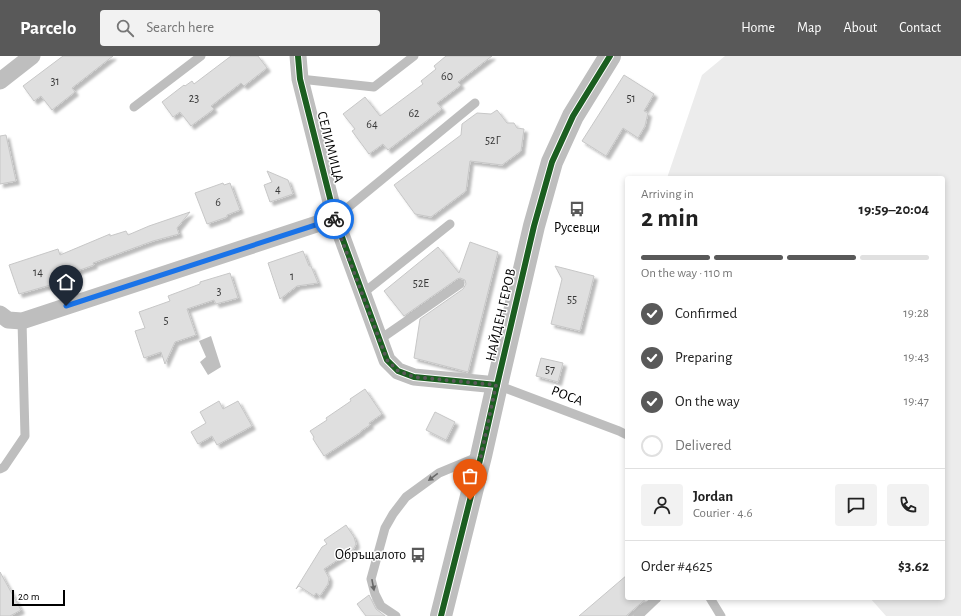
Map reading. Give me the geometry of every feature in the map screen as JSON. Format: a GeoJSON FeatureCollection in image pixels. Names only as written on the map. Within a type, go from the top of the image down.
{"type":"FeatureCollection","features":[{"type":"Feature","properties":{"kind":"street"},"geometry":{"type":"LineString","coordinates":[[0,81],[32,56]]}},
{"type":"Feature","properties":{"kind":"street","name":"СЕЛИМИЦА"},"geometry":{"type":"LineString","coordinates":[[298,56],[300,79],[335,218],[387,360],[398,371],[414,377],[496,385]]}},
{"type":"Feature","properties":{"kind":"street","name":"НАЙДЕН ГЕРОВ"},"geometry":{"type":"LineString","coordinates":[[441,616],[481,456],[496,385],[534,226],[552,162],[573,116],[610,56]]}},
{"type":"Feature","properties":{"kind":"street"},"geometry":{"type":"LineString","coordinates":[[10,318],[335,218]]}},
{"type":"Feature","properties":{"kind":"lane"},"geometry":{"type":"LineString","coordinates":[[134,107],[201,56]]}},
{"type":"Feature","properties":{"kind":"lane"},"geometry":{"type":"LineString","coordinates":[[300,79],[374,87],[414,56]]}},
{"type":"Feature","properties":{"kind":"lane"},"geometry":{"type":"LineString","coordinates":[[335,218],[475,103]]}},
{"type":"Feature","properties":{"kind":"lane"},"geometry":{"type":"LineString","coordinates":[[362,294],[450,224]]}},
{"type":"Feature","properties":{"kind":"lane"},"geometry":{"type":"LineString","coordinates":[[379,340],[460,284]]}},
{"type":"Feature","properties":{"kind":"lane"},"geometry":{"type":"LineString","coordinates":[[0,469],[4,467],[25,436],[10,318]]}},
{"type":"Feature","properties":{"kind":"lane","name":"РОСА"},"geometry":{"type":"LineString","coordinates":[[496,385],[625,434]]}},
{"type":"Feature","properties":{"kind":"lane"},"geometry":{"type":"LineString","coordinates":[[396,616],[381,606],[375,594],[371,579],[385,528],[393,514],[406,497],[439,472],[481,456]]}},
{"type":"Feature","properties":{"kind":"lane"},"geometry":{"type":"LineString","coordinates":[[638,616],[655,600]]}},
{"type":"Feature","properties":{"kind":"lane"},"geometry":{"type":"LineString","coordinates":[[711,600],[721,616]]}},
{"type":"Feature","properties":{"kind":"shaded area"},"geometry":{"type":"Polygon","coordinates":[[[725,56],[961,56],[961,616],[886,616],[872,600],[945,600],[945,176],[668,176],[702,75],[725,56]]]}},
{"type":"Feature","properties":{"kind":"shaded area"},"geometry":{"type":"Polygon","coordinates":[[[211,336],[221,367],[208,375],[200,362],[206,357],[199,341],[211,336]]]}},
{"type":"Feature","properties":{"kind":"building"},"geometry":{"type":"Polygon","coordinates":[[[63,56],[113,56],[72,88],[75,92],[52,110],[41,96],[34,101],[23,86],[63,56]]]}},
{"type":"Feature","properties":{"kind":"building"},"geometry":{"type":"Polygon","coordinates":[[[231,56],[258,56],[267,68],[244,86],[241,83],[211,106],[214,109],[191,126],[180,112],[173,117],[162,102],[184,85],[185,86],[192,81],[194,84],[231,56]]]}},
{"type":"Feature","properties":{"kind":"building"},"geometry":{"type":"Polygon","coordinates":[[[446,56],[492,56],[458,82],[461,85],[437,103],[442,109],[388,150],[383,144],[369,154],[352,131],[355,129],[343,114],[365,97],[380,116],[423,84],[421,81],[436,69],[434,66],[446,56]]]}},
{"type":"Feature","properties":{"kind":"building"},"geometry":{"type":"Polygon","coordinates":[[[624,75],[654,94],[644,111],[648,113],[645,126],[638,138],[623,128],[606,156],[582,141],[624,75]]]}},
{"type":"Feature","properties":{"kind":"building"},"geometry":{"type":"Polygon","coordinates":[[[497,110],[507,123],[514,123],[517,128],[524,129],[521,151],[502,165],[470,161],[466,191],[431,217],[415,214],[394,185],[461,135],[462,124],[477,113],[491,114],[497,110]]]}},
{"type":"Feature","properties":{"kind":"building"},"geometry":{"type":"Polygon","coordinates":[[[6,135],[16,181],[0,184],[0,136],[6,135]]]}},
{"type":"Feature","properties":{"kind":"building"},"geometry":{"type":"Polygon","coordinates":[[[267,171],[288,180],[293,194],[270,202],[264,185],[272,182],[267,171]]]}},
{"type":"Feature","properties":{"kind":"building"},"geometry":{"type":"Polygon","coordinates":[[[223,183],[224,185],[230,183],[240,210],[227,215],[227,217],[207,224],[195,193],[223,183]]]}},
{"type":"Feature","properties":{"kind":"building"},"geometry":{"type":"Polygon","coordinates":[[[190,212],[177,228],[179,234],[153,241],[93,263],[94,265],[66,275],[68,280],[19,294],[9,265],[58,249],[60,255],[110,234],[110,236],[126,231],[128,235],[190,212]]]}},
{"type":"Feature","properties":{"kind":"building"},"geometry":{"type":"Polygon","coordinates":[[[470,242],[498,252],[468,372],[414,358],[420,319],[463,289],[466,284],[465,280],[460,278],[457,279],[404,316],[384,291],[438,247],[459,273],[470,242]]]}},
{"type":"Feature","properties":{"kind":"building"},"geometry":{"type":"Polygon","coordinates":[[[303,251],[318,283],[297,286],[280,299],[268,263],[303,251]]]}},
{"type":"Feature","properties":{"kind":"building"},"geometry":{"type":"Polygon","coordinates":[[[555,266],[594,276],[580,331],[551,324],[562,279],[555,266]]]}},
{"type":"Feature","properties":{"kind":"building"},"geometry":{"type":"Polygon","coordinates":[[[230,273],[238,298],[216,304],[214,300],[187,309],[196,335],[175,342],[165,364],[161,352],[144,358],[135,331],[145,328],[139,312],[170,301],[168,296],[200,284],[200,282],[230,273]]]}},
{"type":"Feature","properties":{"kind":"building"},"geometry":{"type":"Polygon","coordinates":[[[541,358],[563,363],[558,382],[536,376],[541,358]]]}},
{"type":"Feature","properties":{"kind":"building"},"geometry":{"type":"Polygon","coordinates":[[[365,389],[382,414],[369,423],[370,425],[361,432],[324,456],[313,439],[314,437],[310,431],[327,420],[326,418],[351,401],[350,399],[365,389]]]}},
{"type":"Feature","properties":{"kind":"building"},"geometry":{"type":"Polygon","coordinates":[[[219,401],[223,409],[238,401],[252,426],[217,445],[212,436],[198,444],[191,432],[206,423],[200,412],[219,401]]]}},
{"type":"Feature","properties":{"kind":"building"},"geometry":{"type":"Polygon","coordinates":[[[435,412],[455,422],[446,440],[426,430],[435,412]]]}},
{"type":"Feature","properties":{"kind":"building"},"geometry":{"type":"Polygon","coordinates":[[[346,525],[354,537],[356,544],[353,550],[324,569],[329,578],[328,584],[320,596],[316,593],[314,596],[299,586],[296,589],[322,547],[327,544],[324,540],[346,525]]]}},
{"type":"Feature","properties":{"kind":"building"},"geometry":{"type":"Polygon","coordinates":[[[0,572],[21,610],[10,616],[0,616],[0,572]]]}},
{"type":"Feature","properties":{"kind":"building"},"geometry":{"type":"Polygon","coordinates":[[[625,577],[625,600],[645,600],[626,616],[579,616],[625,577]]]}},
{"type":"Feature","properties":{"kind":"building"},"geometry":{"type":"Polygon","coordinates":[[[369,595],[376,609],[385,616],[366,616],[357,604],[369,595]]]}},
{"type":"Feature","properties":{"kind":"cycle path"},"geometry":{"type":"LineString","coordinates":[[298,56],[300,79],[335,218],[387,360],[398,371],[414,377],[497,385]]}},
{"type":"Feature","properties":{"kind":"cycle path"},"geometry":{"type":"LineString","coordinates":[[441,616],[481,456],[534,226],[552,162],[573,116],[610,56]]}},
{"type":"Feature","properties":{"kind":"way so far"},"geometry":{"type":"LineString","coordinates":[[334,219],[335,218],[387,360],[398,371],[414,377],[496,385],[470,500]]}},
{"type":"Feature","properties":{"kind":"place","name":"Русевци"},"geometry":{"type":"Point","coordinates":[577,209]}},
{"type":"Feature","properties":{"kind":"place","name":"Обръщалото"},"geometry":{"type":"Point","coordinates":[418,555]}},
{"type":"Feature","properties":{"kind":"route"},"geometry":{"type":"LineString","coordinates":[[66,306],[334,219]]}}]}
